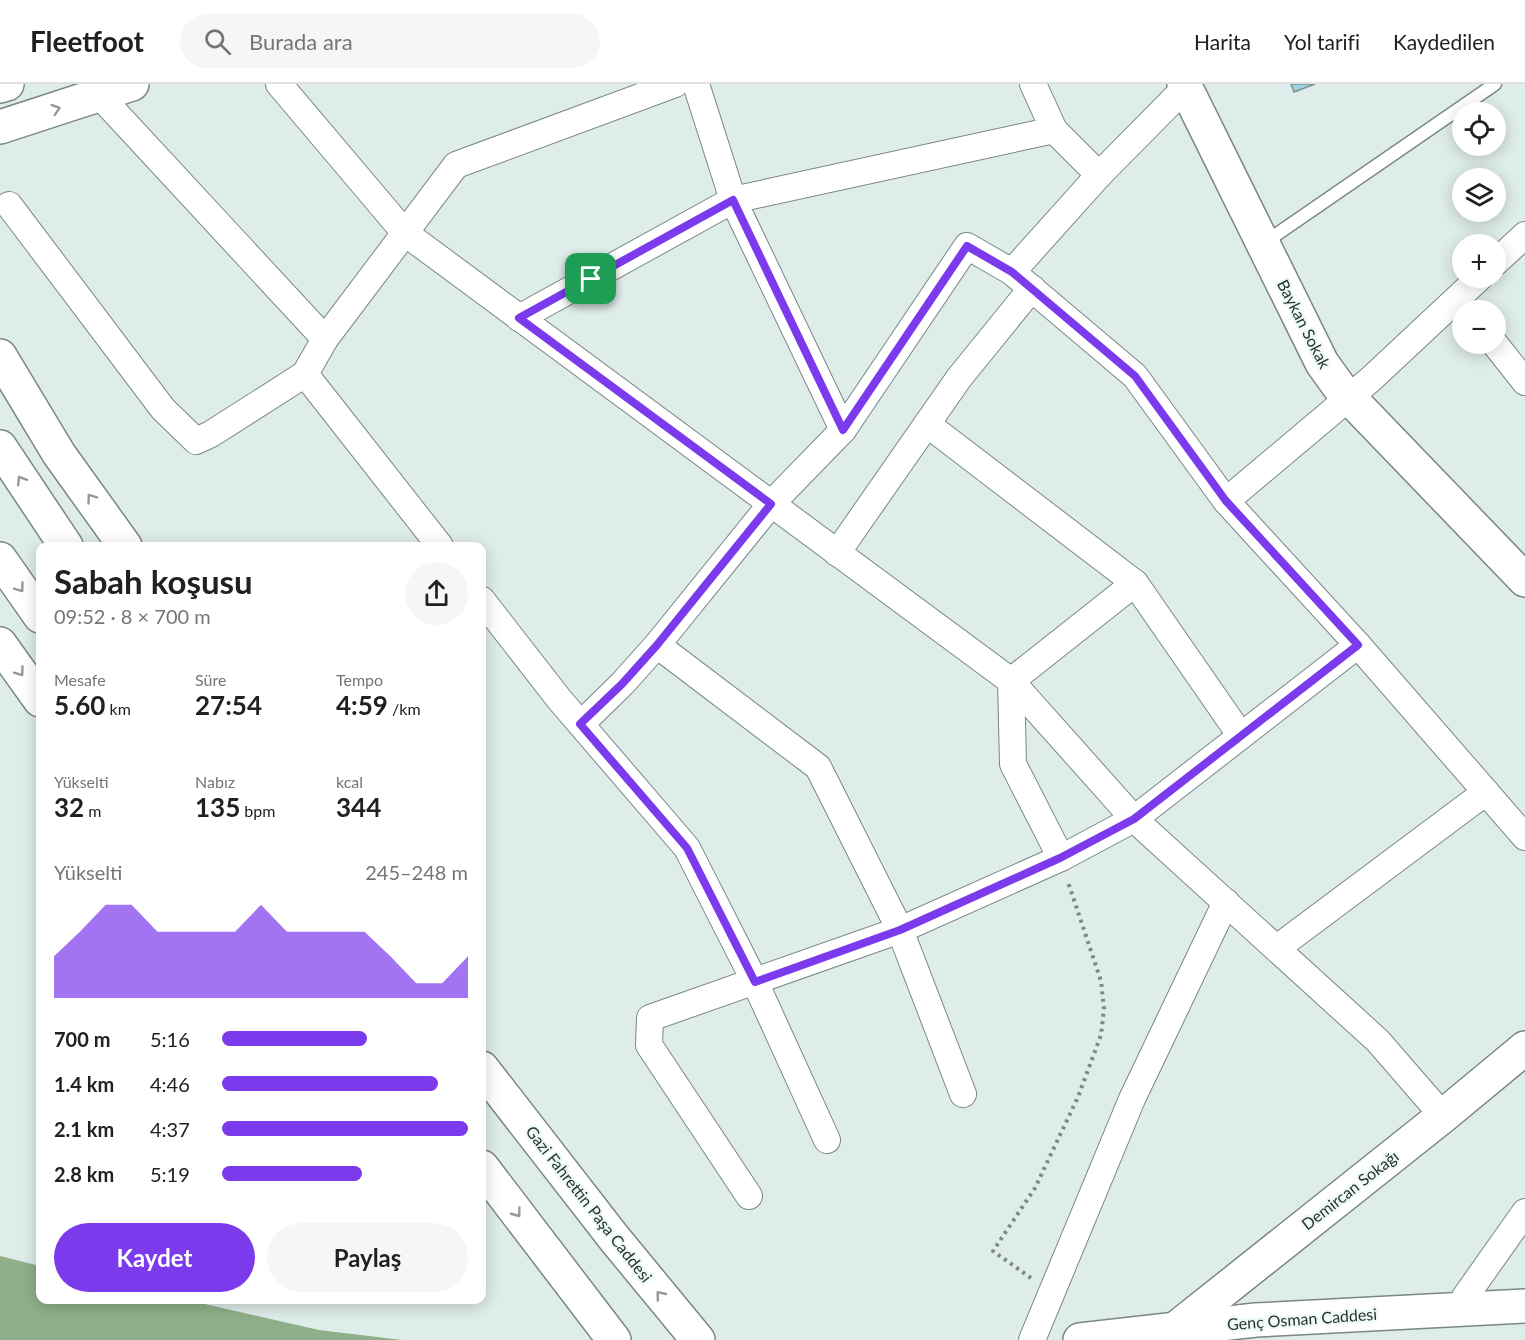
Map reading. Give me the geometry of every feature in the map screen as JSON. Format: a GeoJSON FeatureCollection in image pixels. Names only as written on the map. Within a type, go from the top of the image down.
{"type":"FeatureCollection","features":[{"type":"Feature","properties":{"kind":"main road"},"geometry":{"type":"LineString","coordinates":[[0,86],[7,84]]}},
{"type":"Feature","properties":{"kind":"main road"},"geometry":{"type":"LineString","coordinates":[[0,127],[95,89],[132,84]]}},
{"type":"Feature","properties":{"kind":"main road","name":"Baykan Sokak"},"geometry":{"type":"LineString","coordinates":[[1185,85],[1322,363],[1349,397],[1525,580]]}},
{"type":"Feature","properties":{"kind":"main road"},"geometry":{"type":"LineString","coordinates":[[0,356],[59,454],[122,542]]}},
{"type":"Feature","properties":{"kind":"main road"},"geometry":{"type":"LineString","coordinates":[[0,447],[63,542]]}},
{"type":"Feature","properties":{"kind":"main road"},"geometry":{"type":"LineString","coordinates":[[0,559],[36,610]]}},
{"type":"Feature","properties":{"kind":"main road"},"geometry":{"type":"LineString","coordinates":[[0,644],[36,694]]}},
{"type":"Feature","properties":{"kind":"main road","name":"Demircan Sokağı"},"geometry":{"type":"LineString","coordinates":[[1174,1330],[1525,1048]]}},
{"type":"Feature","properties":{"kind":"main road"},"geometry":{"type":"LineString","coordinates":[[486,1067],[502,1093]]}},
{"type":"Feature","properties":{"kind":"main road","name":"Gazi Fahrettin Paşa Caddesi"},"geometry":{"type":"LineString","coordinates":[[486,1073],[698,1340]]}},
{"type":"Feature","properties":{"kind":"main road"},"geometry":{"type":"LineString","coordinates":[[486,1172],[614,1340]]}},
{"type":"Feature","properties":{"kind":"main road","name":"Genç Osman Caddesi"},"geometry":{"type":"LineString","coordinates":[[1080,1340],[1256,1320],[1525,1306]]}},
{"type":"Feature","properties":{"kind":"street"},"geometry":{"type":"LineString","coordinates":[[279,84],[405,233],[1011,681],[1134,819],[1378,1041],[1443,1116]]}},
{"type":"Feature","properties":{"kind":"street"},"geometry":{"type":"LineString","coordinates":[[9,205],[163,410],[196,441],[211,434],[305,374],[325,339],[456,165],[675,84]]}},
{"type":"Feature","properties":{"kind":"street"},"geometry":{"type":"LineString","coordinates":[[696,84],[733,200],[843,430]]}},
{"type":"Feature","properties":{"kind":"street"},"geometry":{"type":"LineString","coordinates":[[1033,84],[1054,130],[1099,175]]}},
{"type":"Feature","properties":{"kind":"street"},"geometry":{"type":"LineString","coordinates":[[1012,272],[1099,175],[1185,85]]}},
{"type":"Feature","properties":{"kind":"street"},"geometry":{"type":"LineString","coordinates":[[95,89],[325,339]]}},
{"type":"Feature","properties":{"kind":"street"},"geometry":{"type":"LineString","coordinates":[[519,318],[733,200],[1054,130]]}},
{"type":"Feature","properties":{"kind":"street"},"geometry":{"type":"LineString","coordinates":[[1506,253],[1525,235]]}},
{"type":"Feature","properties":{"kind":"street"},"geometry":{"type":"LineString","coordinates":[[580,724],[622,684],[657,645],[771,504],[843,430],[967,246],[1012,272],[1135,376],[1226,501],[1358,645],[1525,837]]}},
{"type":"Feature","properties":{"kind":"street"},"geometry":{"type":"LineString","coordinates":[[837,553],[959,378],[1032,288]]}},
{"type":"Feature","properties":{"kind":"street"},"geometry":{"type":"LineString","coordinates":[[1226,501],[1452,313]]}},
{"type":"Feature","properties":{"kind":"street"},"geometry":{"type":"LineString","coordinates":[[1503,354],[1525,382]]}},
{"type":"Feature","properties":{"kind":"street"},"geometry":{"type":"LineString","coordinates":[[305,374],[437,542]]}},
{"type":"Feature","properties":{"kind":"street"},"geometry":{"type":"LineString","coordinates":[[927,424],[1135,583],[1240,736]]}},
{"type":"Feature","properties":{"kind":"street"},"geometry":{"type":"LineString","coordinates":[[1011,681],[1135,583]]}},
{"type":"Feature","properties":{"kind":"street"},"geometry":{"type":"LineString","coordinates":[[486,605],[580,724],[687,848],[755,982],[827,1140]]}},
{"type":"Feature","properties":{"kind":"street"},"geometry":{"type":"LineString","coordinates":[[657,645],[818,767],[900,930],[963,1094]]}},
{"type":"Feature","properties":{"kind":"street"},"geometry":{"type":"LineString","coordinates":[[749,1196],[649,1045],[650,1018],[900,930],[1060,858],[1134,819],[1358,645]]}},
{"type":"Feature","properties":{"kind":"street"},"geometry":{"type":"LineString","coordinates":[[1011,681],[1013,764],[1060,858]]}},
{"type":"Feature","properties":{"kind":"street"},"geometry":{"type":"LineString","coordinates":[[1277,948],[1486,792]]}},
{"type":"Feature","properties":{"kind":"street"},"geometry":{"type":"LineString","coordinates":[[1032,1340],[1132,1099],[1226,902]]}},
{"type":"Feature","properties":{"kind":"street"},"geometry":{"type":"LineString","coordinates":[[1462,1309],[1465,1297],[1525,1212]]}},
{"type":"Feature","properties":{"kind":"lane"},"geometry":{"type":"LineString","coordinates":[[1263,244],[1496,84]]}},
{"type":"Feature","properties":{"kind":"path"},"geometry":{"type":"LineString","coordinates":[[1052,1292],[993,1251],[1035,1188],[1078,1097],[1101,1035],[1104,1009],[1101,981],[1060,858]]}},
{"type":"Feature","properties":{"kind":"green space"},"geometry":{"type":"Polygon","coordinates":[[[0,1256],[36,1265],[36,1304],[205,1304],[319,1330],[402,1340],[0,1340],[0,1256]]]}},
{"type":"Feature","properties":{"kind":"building"},"geometry":{"type":"Polygon","coordinates":[[[1291,84],[1315,84],[1294,92],[1291,84]]]}},
{"type":"Feature","properties":{"kind":"route"},"geometry":{"type":"LineString","coordinates":[[733,200],[843,430],[967,246],[1012,272],[1135,376],[1226,501],[1358,645],[1134,819],[1060,858],[900,930],[755,982],[687,848],[580,724],[622,684],[657,645],[771,504],[519,318],[591,279],[733,200]]}}]}
